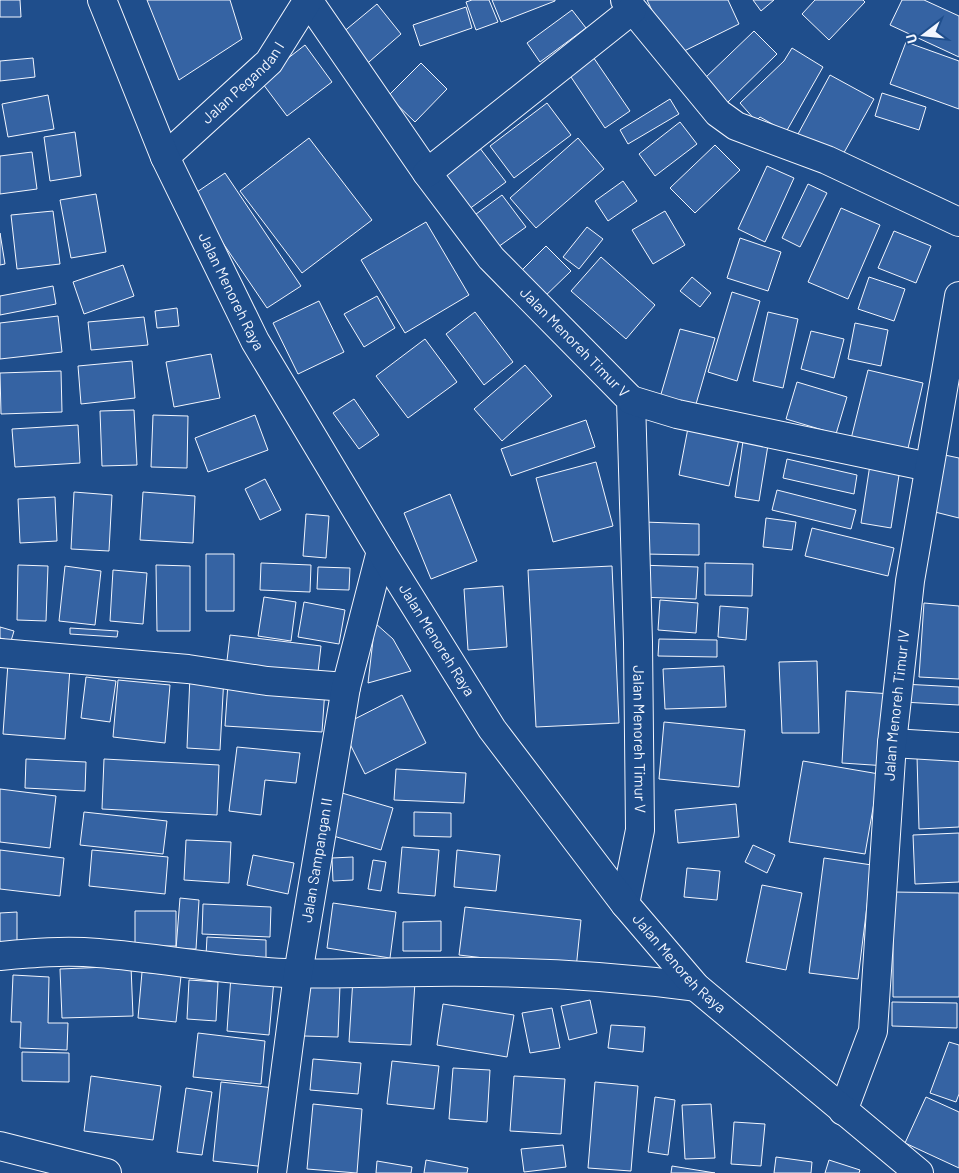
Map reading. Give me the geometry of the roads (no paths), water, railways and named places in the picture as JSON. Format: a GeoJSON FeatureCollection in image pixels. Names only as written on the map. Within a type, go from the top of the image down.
{"type":"FeatureCollection","features":[{"type":"Feature","properties":{"kind":"street","name":"Jalan Menoreh Raya"},"geometry":{"type":"LineString","coordinates":[[102,0],[165,157],[256,340],[381,551],[492,729],[625,904],[696,988],[919,1173]]}},
{"type":"Feature","properties":{"kind":"street","name":"Jalan Pegandan I"},"geometry":{"type":"LineString","coordinates":[[165,157],[269,62],[308,0]]}},
{"type":"Feature","properties":{"kind":"street","name":"Jalan Menoreh Timur V"},"geometry":{"type":"LineString","coordinates":[[308,0],[426,173],[491,258],[631,400],[638,642],[640,830],[625,904]]}},
{"type":"Feature","properties":{"kind":"street"},"geometry":{"type":"LineString","coordinates":[[426,173],[628,5],[718,113],[736,126],[827,160],[959,222]]}},
{"type":"Feature","properties":{"kind":"street","name":"Jalan Menoreh Timur IV"},"geometry":{"type":"LineString","coordinates":[[843,1111],[873,1031],[892,743],[910,581],[959,296]]}},
{"type":"Feature","properties":{"kind":"street"},"geometry":{"type":"LineString","coordinates":[[631,400],[677,414],[929,467]]}},
{"type":"Feature","properties":{"kind":"street","name":"Jalan Sampangan II"},"geometry":{"type":"LineString","coordinates":[[272,1173],[298,974],[346,687],[381,551]]}},
{"type":"Feature","properties":{"kind":"street"},"geometry":{"type":"LineString","coordinates":[[0,653],[188,669],[267,681],[346,687]]}},
{"type":"Feature","properties":{"kind":"street"},"geometry":{"type":"LineString","coordinates":[[892,743],[959,746]]}},
{"type":"Feature","properties":{"kind":"street"},"geometry":{"type":"LineString","coordinates":[[0,956],[39,952],[96,953],[158,959],[246,972],[298,974],[430,972],[564,974],[634,979],[696,988]]}},
{"type":"Feature","properties":{"kind":"street"},"geometry":{"type":"LineString","coordinates":[[0,1146],[48,1166],[107,1173]]}}]}
